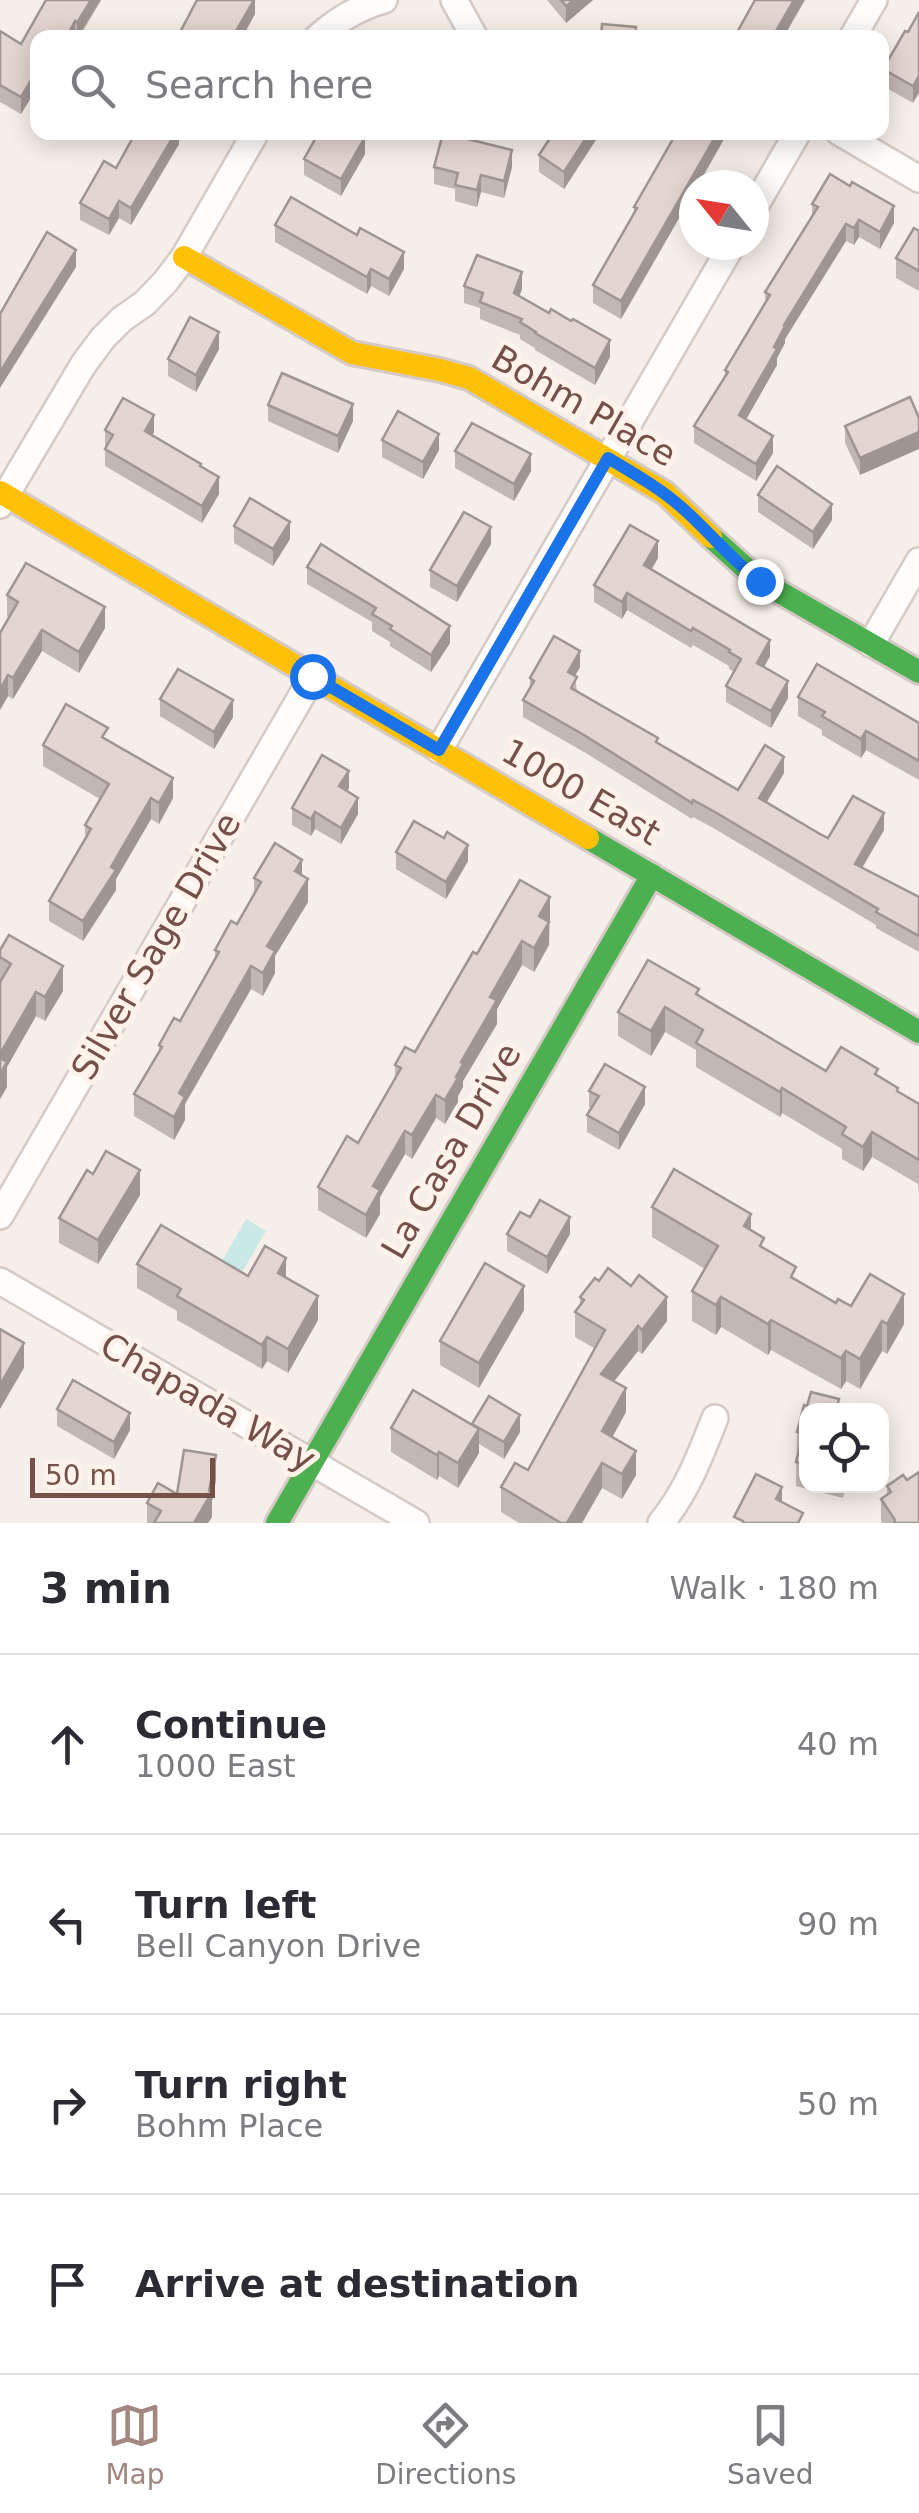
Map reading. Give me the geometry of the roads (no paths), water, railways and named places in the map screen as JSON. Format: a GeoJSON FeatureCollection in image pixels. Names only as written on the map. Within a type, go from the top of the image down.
{"type":"FeatureCollection","features":[{"type":"Feature","properties":{"kind":"street"},"geometry":{"type":"LineString","coordinates":[[323,30],[338,9],[384,0]]}},
{"type":"Feature","properties":{"kind":"street"},"geometry":{"type":"LineString","coordinates":[[454,0],[471,30]]}},
{"type":"Feature","properties":{"kind":"street"},"geometry":{"type":"LineString","coordinates":[[857,30],[874,0]]}},
{"type":"Feature","properties":{"kind":"street"},"geometry":{"type":"LineString","coordinates":[[2,498],[102,338],[166,282],[251,140]]}},
{"type":"Feature","properties":{"kind":"street"},"geometry":{"type":"LineString","coordinates":[[769,182],[793,140]]}},
{"type":"Feature","properties":{"kind":"street"},"geometry":{"type":"LineString","coordinates":[[852,140],[919,179]]}},
{"type":"Feature","properties":{"kind":"street","name":"Bohm Place"},"geometry":{"type":"LineString","coordinates":[[184,256],[352,354],[446,369],[469,378],[665,493],[739,566],[760,581],[919,672]]}},
{"type":"Feature","properties":{"kind":"street"},"geometry":{"type":"LineString","coordinates":[[439,750],[723,260]]}},
{"type":"Feature","properties":{"kind":"street","name":"1000 East"},"geometry":{"type":"LineString","coordinates":[[2,498],[919,1032]]}},
{"type":"Feature","properties":{"kind":"street"},"geometry":{"type":"LineString","coordinates":[[871,644],[919,561]]}},
{"type":"Feature","properties":{"kind":"street","name":"Silver Sage Drive"},"geometry":{"type":"LineString","coordinates":[[0,1216],[312,676]]}},
{"type":"Feature","properties":{"kind":"street","name":"La Casa Drive"},"geometry":{"type":"LineString","coordinates":[[276,1523],[652,875]]}},
{"type":"Feature","properties":{"kind":"street","name":"Chapada Way"},"geometry":{"type":"LineString","coordinates":[[0,1282],[416,1523]]}},
{"type":"Feature","properties":{"kind":"street"},"geometry":{"type":"LineString","coordinates":[[660,1523],[692,1475],[715,1418]]}},
{"type":"Feature","properties":{"kind":"water"},"geometry":{"type":"Polygon","coordinates":[[[246,1219],[266,1231],[241,1274],[221,1263],[246,1219]]]}}]}
